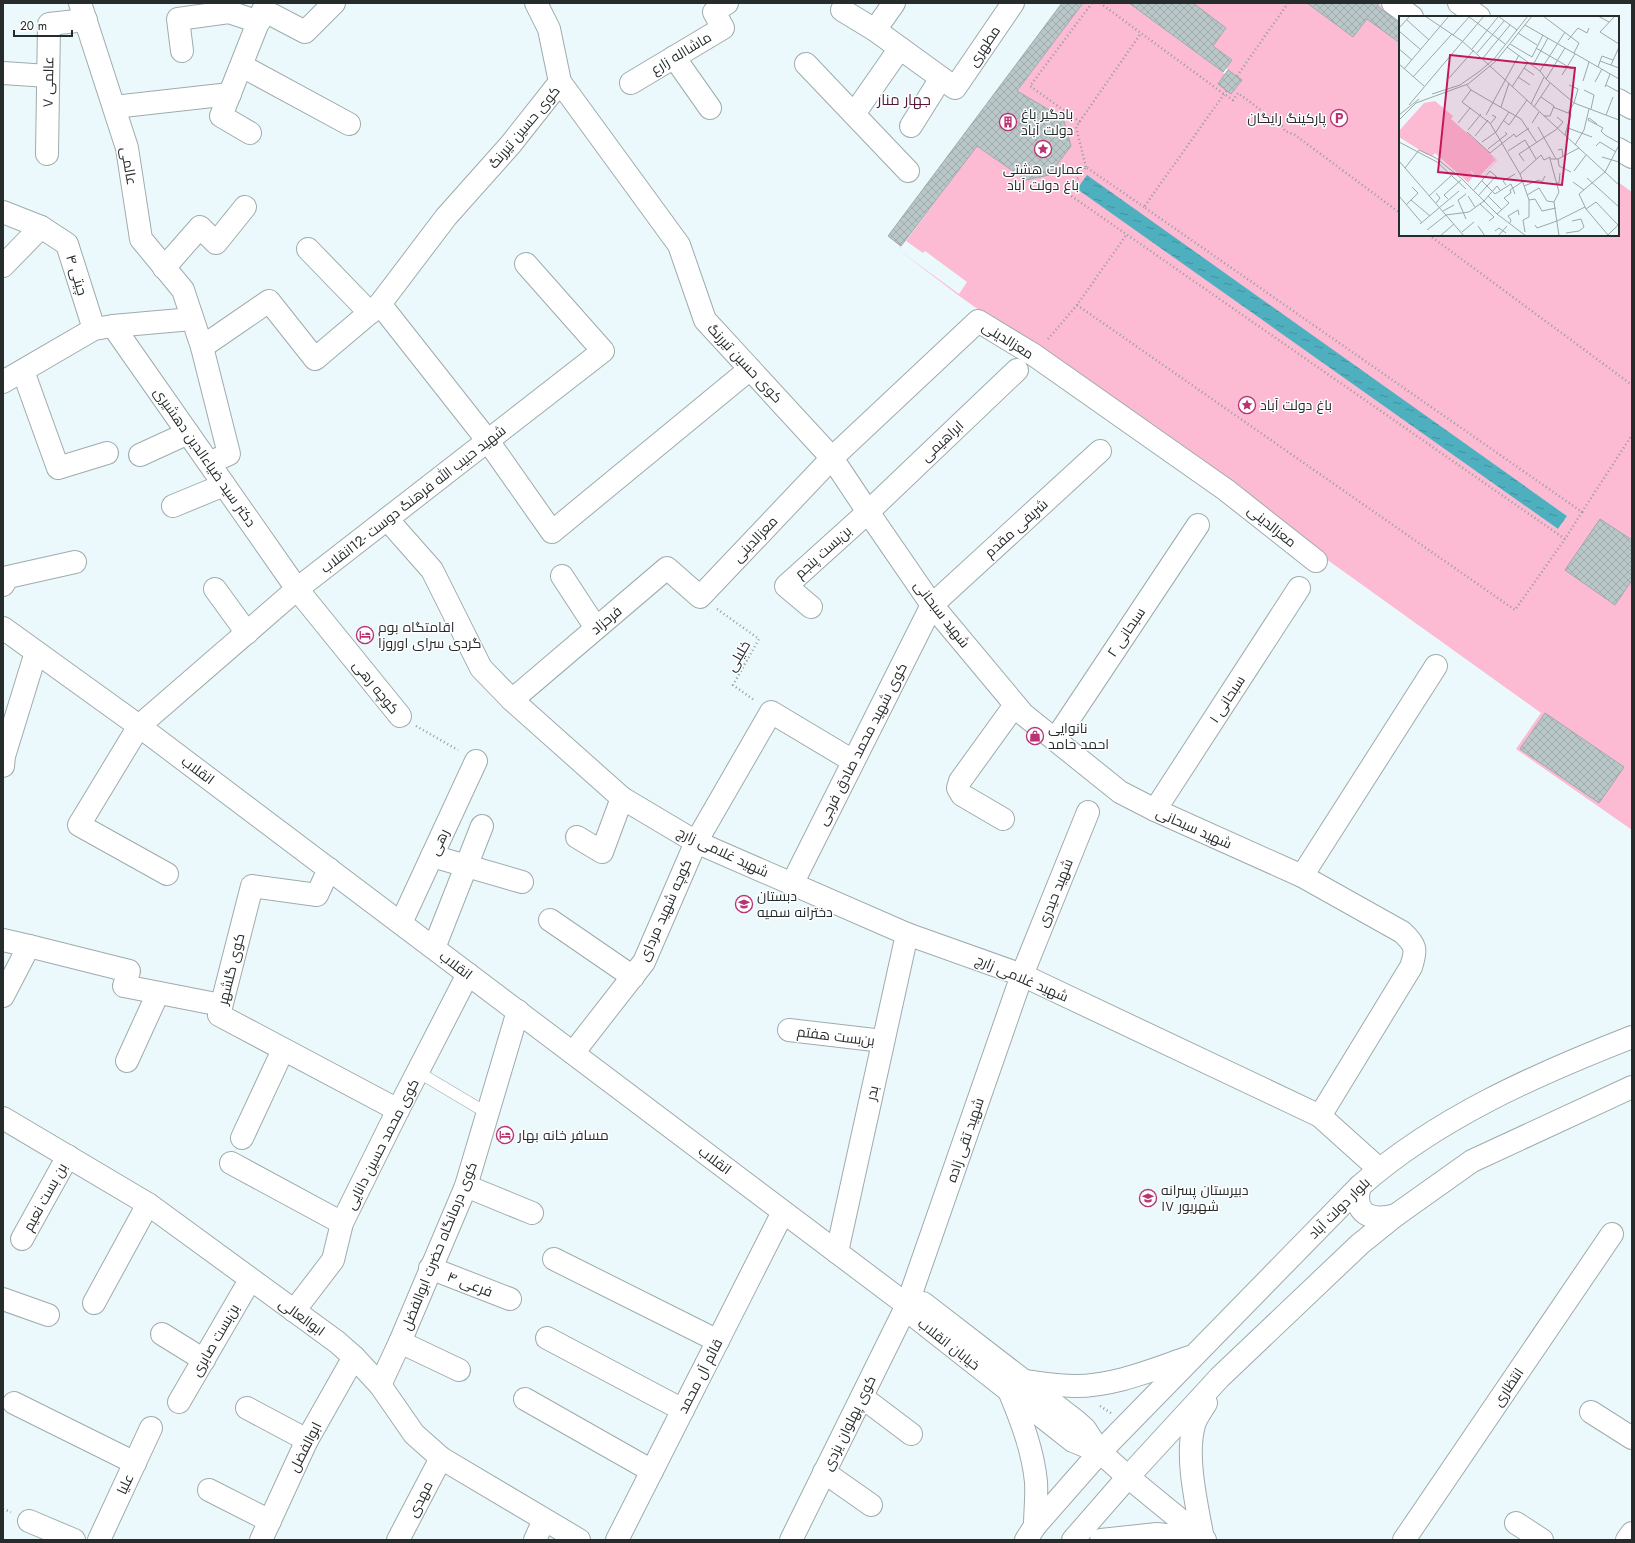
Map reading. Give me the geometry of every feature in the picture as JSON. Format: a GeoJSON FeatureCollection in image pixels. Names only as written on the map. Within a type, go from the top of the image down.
{"type":"FeatureCollection","features":[{"type":"Feature","properties":{"kind":"street"},"geometry":{"type":"LineString","coordinates":[[250,132],[221,116],[263,10],[305,32],[334,3]]}},
{"type":"Feature","properties":{"kind":"street"},"geometry":{"type":"LineString","coordinates":[[536,3],[549,29],[560,82]]}},
{"type":"Feature","properties":{"kind":"street","name":"ماشااله زارع"},"geometry":{"type":"LineString","coordinates":[[631,83],[722,28],[714,12],[727,3]]}},
{"type":"Feature","properties":{"kind":"street"},"geometry":{"type":"LineString","coordinates":[[875,30],[894,3]]}},
{"type":"Feature","properties":{"kind":"street","name":"مطهری"},"geometry":{"type":"LineString","coordinates":[[911,126],[948,83],[1012,3]]}},
{"type":"Feature","properties":{"kind":"street"},"geometry":{"type":"LineString","coordinates":[[1393,3],[1411,16]]}},
{"type":"Feature","properties":{"kind":"street"},"geometry":{"type":"LineString","coordinates":[[1459,3],[1478,16]]}},
{"type":"Feature","properties":{"kind":"street"},"geometry":{"type":"LineString","coordinates":[[842,10],[875,30],[948,83]]}},
{"type":"Feature","properties":{"kind":"street","name":"عالمی ۷"},"geometry":{"type":"LineString","coordinates":[[47,154],[49,24],[83,12]]}},
{"type":"Feature","properties":{"kind":"street","name":"عالمی"},"geometry":{"type":"LineString","coordinates":[[83,12],[127,148],[141,239],[183,290],[192,319]]}},
{"type":"Feature","properties":{"kind":"street"},"geometry":{"type":"LineString","coordinates":[[182,51],[178,19],[229,12],[259,22]]}},
{"type":"Feature","properties":{"kind":"street"},"geometry":{"type":"LineString","coordinates":[[854,114],[900,48]]}},
{"type":"Feature","properties":{"kind":"street"},"geometry":{"type":"LineString","coordinates":[[674,57],[710,108]]}},
{"type":"Feature","properties":{"kind":"street"},"geometry":{"type":"LineString","coordinates":[[806,64],[908,171]]}},
{"type":"Feature","properties":{"kind":"street"},"geometry":{"type":"LineString","coordinates":[[242,66],[349,124]]}},
{"type":"Feature","properties":{"kind":"street"},"geometry":{"type":"LineString","coordinates":[[3,73],[48,76]]}},
{"type":"Feature","properties":{"kind":"street","name":"کوی حسین تیررنگ"},"geometry":{"type":"LineString","coordinates":[[202,347],[268,301],[315,359],[375,308],[446,218],[511,144],[560,82],[679,245],[705,320],[832,458]]}},
{"type":"Feature","properties":{"kind":"street"},"geometry":{"type":"LineString","coordinates":[[114,107],[230,94]]}},
{"type":"Feature","properties":{"kind":"street"},"geometry":{"type":"LineString","coordinates":[[1619,101],[1632,108]]}},
{"type":"Feature","properties":{"kind":"street"},"geometry":{"type":"LineString","coordinates":[[1619,150],[1632,157]]}},
{"type":"Feature","properties":{"kind":"street"},"geometry":{"type":"LineString","coordinates":[[164,268],[200,227],[216,243],[245,207]]}},
{"type":"Feature","properties":{"kind":"street","name":"چیتی ۴"},"geometry":{"type":"LineString","coordinates":[[3,212],[41,227],[67,244],[103,328]]}},
{"type":"Feature","properties":{"kind":"street"},"geometry":{"type":"LineString","coordinates":[[3,266],[41,227]]}},
{"type":"Feature","properties":{"kind":"street"},"geometry":{"type":"LineString","coordinates":[[308,249],[375,308],[488,441],[552,532],[750,369]]}},
{"type":"Feature","properties":{"kind":"street","name":"شهید حبیب الله فرهنگ دوست -12انقلاب"},"geometry":{"type":"LineString","coordinates":[[167,874],[79,825],[139,726],[297,589],[603,351],[526,264]]}},
{"type":"Feature","properties":{"kind":"street"},"geometry":{"type":"LineString","coordinates":[[3,382],[103,328],[192,319],[202,347],[229,454],[209,463]]}},
{"type":"Feature","properties":{"kind":"street","name":"معزالدینی"},"geometry":{"type":"LineString","coordinates":[[700,597],[832,458],[978,321],[1034,356],[1226,490],[1316,561]]}},
{"type":"Feature","properties":{"kind":"street","name":"دکتر سید ضیاءالدین دهشیری"},"geometry":{"type":"LineString","coordinates":[[103,328],[188,433],[297,589]]}},
{"type":"Feature","properties":{"kind":"street","name":"ابراهیمی"},"geometry":{"type":"LineString","coordinates":[[868,512],[1017,370]]}},
{"type":"Feature","properties":{"kind":"street"},"geometry":{"type":"LineString","coordinates":[[23,371],[58,468],[107,453]]}},
{"type":"Feature","properties":{"kind":"street"},"geometry":{"type":"LineString","coordinates":[[140,455],[188,433]]}},
{"type":"Feature","properties":{"kind":"street","name":"شریفی مقدم"},"geometry":{"type":"LineString","coordinates":[[932,604],[1100,451]]}},
{"type":"Feature","properties":{"kind":"street","name":"شهید سبحانی"},"geometry":{"type":"LineString","coordinates":[[832,458],[932,604],[1023,714],[1120,792],[1155,810],[1302,876],[1402,932],[1413,942],[1415,953],[1411,967],[1320,1116]]}},
{"type":"Feature","properties":{"kind":"street"},"geometry":{"type":"LineString","coordinates":[[173,506],[224,484]]}},
{"type":"Feature","properties":{"kind":"street","name":"بن‌بست پنجم"},"geometry":{"type":"LineString","coordinates":[[811,607],[786,586],[868,512]]}},
{"type":"Feature","properties":{"kind":"street","name":"شهید غلامی زارچ"},"geometry":{"type":"LineString","coordinates":[[387,519],[432,570],[480,668],[512,700],[622,798],[696,842],[907,934],[1022,975],[1320,1116]]}},
{"type":"Feature","properties":{"kind":"street","name":"سبحانی ۲"},"geometry":{"type":"LineString","coordinates":[[1055,740],[1198,525]]}},
{"type":"Feature","properties":{"kind":"street"},"geometry":{"type":"LineString","coordinates":[[3,585],[8,577],[75,562]]}},
{"type":"Feature","properties":{"kind":"street","name":"فرحزاد"},"geometry":{"type":"LineString","coordinates":[[512,700],[667,568],[700,597]]}},
{"type":"Feature","properties":{"kind":"street"},"geometry":{"type":"LineString","coordinates":[[562,576],[596,628]]}},
{"type":"Feature","properties":{"kind":"street","name":"سبحانی ۱"},"geometry":{"type":"LineString","coordinates":[[1155,810],[1299,588]]}},
{"type":"Feature","properties":{"kind":"street"},"geometry":{"type":"LineString","coordinates":[[215,589],[247,633]]}},
{"type":"Feature","properties":{"kind":"street","name":"کوچه رهی"},"geometry":{"type":"LineString","coordinates":[[297,589],[400,716]]}},
{"type":"Feature","properties":{"kind":"street","name":"کوی شهید محمد صادق فرجی"},"geometry":{"type":"LineString","coordinates":[[792,884],[932,604]]}},
{"type":"Feature","properties":{"kind":"street","name":"انقلاب"},"geometry":{"type":"LineString","coordinates":[[3,628],[139,726],[907,1305]]}},
{"type":"Feature","properties":{"kind":"street"},"geometry":{"type":"LineString","coordinates":[[3,759],[36,652]]}},
{"type":"Feature","properties":{"kind":"street"},"geometry":{"type":"LineString","coordinates":[[1302,876],[1436,666]]}},
{"type":"Feature","properties":{"kind":"street"},"geometry":{"type":"LineString","coordinates":[[1003,819],[962,794],[958,788],[960,781],[1015,705]]}},
{"type":"Feature","properties":{"kind":"street"},"geometry":{"type":"LineString","coordinates":[[771,712],[854,761]]}},
{"type":"Feature","properties":{"kind":"street","name":"کوچه شهید مردای"},"geometry":{"type":"LineString","coordinates":[[573,1053],[644,962],[696,842],[771,712]]}},
{"type":"Feature","properties":{"kind":"street","name":"رهی"},"geometry":{"type":"LineString","coordinates":[[401,923],[476,761]]}},
{"type":"Feature","properties":{"kind":"street"},"geometry":{"type":"LineString","coordinates":[[577,837],[602,852],[622,798]]}},
{"type":"Feature","properties":{"kind":"street","name":"شهید حیدری"},"geometry":{"type":"LineString","coordinates":[[1022,975],[1088,812]]}},
{"type":"Feature","properties":{"kind":"street"},"geometry":{"type":"LineString","coordinates":[[434,948],[482,826]]}},
{"type":"Feature","properties":{"kind":"street"},"geometry":{"type":"LineString","coordinates":[[432,856],[522,882]]}},
{"type":"Feature","properties":{"kind":"street","name":"کوی گلشهر"},"geometry":{"type":"LineString","coordinates":[[329,869],[317,895],[252,886],[219,1015],[398,1110]]}},
{"type":"Feature","properties":{"kind":"street"},"geometry":{"type":"LineString","coordinates":[[550,920],[633,977]]}},
{"type":"Feature","properties":{"kind":"street","name":"بدر"},"geometry":{"type":"LineString","coordinates":[[837,1252],[907,934]]}},
{"type":"Feature","properties":{"kind":"street"},"geometry":{"type":"LineString","coordinates":[[3,940],[129,971],[124,986],[221,1005]]}},
{"type":"Feature","properties":{"kind":"street"},"geometry":{"type":"LineString","coordinates":[[3,996],[29,946]]}},
{"type":"Feature","properties":{"kind":"street","name":"کوی محمد حسین دانایی"},"geometry":{"type":"LineString","coordinates":[[294,1311],[333,1260],[342,1223],[468,974]]}},
{"type":"Feature","properties":{"kind":"street","name":"شهید تقی زاده"},"geometry":{"type":"LineString","coordinates":[[907,1305],[1022,975]]}},
{"type":"Feature","properties":{"kind":"street"},"geometry":{"type":"LineString","coordinates":[[127,1061],[158,993]]}},
{"type":"Feature","properties":{"kind":"street","name":"کوی درمانگاه حضرت ابوالفضل"},"geometry":{"type":"LineString","coordinates":[[380,1385],[400,1342],[430,1268],[466,1186],[518,1012]]}},
{"type":"Feature","properties":{"kind":"street","name":"بن‌بست هفتم"},"geometry":{"type":"LineString","coordinates":[[789,1030],[883,1041]]}},
{"type":"Feature","properties":{"kind":"street","name":"بلوار دولت آباد"},"geometry":{"type":"LineString","coordinates":[[1030,1533],[1100,1452],[1378,1169],[1460,1115],[1577,1059],[1632,1038]]}},
{"type":"Feature","properties":{"kind":"street"},"geometry":{"type":"LineString","coordinates":[[242,1138],[283,1050]]}},
{"type":"Feature","properties":{"kind":"street"},"geometry":{"type":"LineString","coordinates":[[1073,1540],[1128,1477],[1220,1377],[1360,1244],[1396,1215],[1472,1161],[1632,1087]]}},
{"type":"Feature","properties":{"kind":"street"},"geometry":{"type":"LineString","coordinates":[[1320,1116],[1378,1169]]}},
{"type":"Feature","properties":{"kind":"street","name":"ابوالعالی"},"geometry":{"type":"LineString","coordinates":[[3,1118],[148,1204],[250,1280],[337,1342],[354,1357],[380,1385],[414,1434],[441,1458],[579,1540]]}},
{"type":"Feature","properties":{"kind":"street","name":"بن بست نعیم"},"geometry":{"type":"LineString","coordinates":[[22,1239],[68,1156]]}},
{"type":"Feature","properties":{"kind":"street"},"geometry":{"type":"LineString","coordinates":[[230,1163],[342,1223]]}},
{"type":"Feature","properties":{"kind":"street"},"geometry":{"type":"LineString","coordinates":[[466,1186],[532,1213]]}},
{"type":"Feature","properties":{"kind":"street"},"geometry":{"type":"LineString","coordinates":[[1360,1186],[1357,1196],[1358,1204],[1362,1210],[1370,1216],[1377,1218],[1396,1215]]}},
{"type":"Feature","properties":{"kind":"street"},"geometry":{"type":"LineString","coordinates":[[94,1303],[148,1204]]}},
{"type":"Feature","properties":{"kind":"street","name":"قائم آل محمد"},"geometry":{"type":"LineString","coordinates":[[617,1540],[784,1212]]}},
{"type":"Feature","properties":{"kind":"street","name":"انتظاری"},"geometry":{"type":"LineString","coordinates":[[1404,1540],[1612,1234]]}},
{"type":"Feature","properties":{"kind":"street"},"geometry":{"type":"LineString","coordinates":[[554,1259],[718,1341]]}},
{"type":"Feature","properties":{"kind":"street","name":"فرعی ۴"},"geometry":{"type":"LineString","coordinates":[[430,1268],[510,1299]]}},
{"type":"Feature","properties":{"kind":"street","name":"بن‌بست صابری"},"geometry":{"type":"LineString","coordinates":[[179,1402],[250,1280]]}},
{"type":"Feature","properties":{"kind":"street"},"geometry":{"type":"LineString","coordinates":[[3,1298],[48,1315]]}},
{"type":"Feature","properties":{"kind":"street","name":"خیابان انقلاب"},"geometry":{"type":"LineString","coordinates":[[907,1305],[913,1316],[1017,1387],[1073,1441],[1100,1452],[1203,1540]]}},
{"type":"Feature","properties":{"kind":"street","name":"کوی پهلوان یزدی"},"geometry":{"type":"LineString","coordinates":[[791,1540],[907,1305]]}},
{"type":"Feature","properties":{"kind":"street"},"geometry":{"type":"LineString","coordinates":[[162,1334],[204,1360]]}},
{"type":"Feature","properties":{"kind":"street"},"geometry":{"type":"LineString","coordinates":[[548,1338],[683,1410]]}},
{"type":"Feature","properties":{"kind":"street"},"geometry":{"type":"LineString","coordinates":[[400,1342],[459,1370]]}},
{"type":"Feature","properties":{"kind":"street"},"geometry":{"type":"LineString","coordinates":[[1030,1533],[1036,1483],[1017,1387],[1076,1386],[1104,1383],[1125,1379],[1194,1356]]}},
{"type":"Feature","properties":{"kind":"street","name":"ابوالفضل"},"geometry":{"type":"LineString","coordinates":[[261,1540],[307,1440],[354,1357]]}},
{"type":"Feature","properties":{"kind":"street"},"geometry":{"type":"LineString","coordinates":[[1101,1540],[1158,1534],[1203,1540],[1194,1492],[1191,1448],[1194,1424],[1220,1377]]}},
{"type":"Feature","properties":{"kind":"street"},"geometry":{"type":"LineString","coordinates":[[862,1397],[911,1434]]}},
{"type":"Feature","properties":{"kind":"street"},"geometry":{"type":"LineString","coordinates":[[524,1399],[652,1471]]}},
{"type":"Feature","properties":{"kind":"street"},"geometry":{"type":"LineString","coordinates":[[14,1403],[135,1463]]}},
{"type":"Feature","properties":{"kind":"street"},"geometry":{"type":"LineString","coordinates":[[247,1408],[307,1440]]}},
{"type":"Feature","properties":{"kind":"street"},"geometry":{"type":"LineString","coordinates":[[1591,1412],[1632,1438]]}},
{"type":"Feature","properties":{"kind":"street","name":"علیا"},"geometry":{"type":"LineString","coordinates":[[99,1540],[151,1428]]}},
{"type":"Feature","properties":{"kind":"street","name":"مهدی"},"geometry":{"type":"LineString","coordinates":[[398,1540],[441,1458]]}},
{"type":"Feature","properties":{"kind":"street"},"geometry":{"type":"LineString","coordinates":[[824,1472],[871,1505]]}},
{"type":"Feature","properties":{"kind":"street"},"geometry":{"type":"LineString","coordinates":[[209,1490],[270,1521]]}},
{"type":"Feature","properties":{"kind":"street"},"geometry":{"type":"LineString","coordinates":[[30,1520],[74,1540]]}},
{"type":"Feature","properties":{"kind":"street"},"geometry":{"type":"LineString","coordinates":[[535,1540],[544,1520]]}},
{"type":"Feature","properties":{"kind":"street"},"geometry":{"type":"LineString","coordinates":[[1516,1523],[1542,1540]]}},
{"type":"Feature","properties":{"kind":"street"},"geometry":{"type":"LineString","coordinates":[[1627,1540],[1632,1533]]}},
{"type":"Feature","properties":{"kind":"lane"},"geometry":{"type":"LineString","coordinates":[[418,1072],[487,1113]]}},
{"type":"Feature","properties":{"kind":"path"},"geometry":{"type":"LineString","coordinates":[[1080,122],[1030,86],[1092,3]]}},
{"type":"Feature","properties":{"kind":"path"},"geometry":{"type":"LineString","coordinates":[[1100,3],[1233,100],[1238,93],[1282,126],[1285,131],[1295,135],[1399,212]]}},
{"type":"Feature","properties":{"kind":"path"},"geometry":{"type":"LineString","coordinates":[[1237,76],[1288,3]]}},
{"type":"Feature","properties":{"kind":"path"},"geometry":{"type":"LineString","coordinates":[[1141,33],[1076,127],[1086,166],[1582,512]]}},
{"type":"Feature","properties":{"kind":"path"},"geometry":{"type":"LineString","coordinates":[[1144,207],[1227,90]]}},
{"type":"Feature","properties":{"kind":"path"},"geometry":{"type":"LineString","coordinates":[[1086,166],[1067,193],[1565,539]]}},
{"type":"Feature","properties":{"kind":"path"},"geometry":{"type":"LineString","coordinates":[[1034,356],[1077,305],[1127,234]]}},
{"type":"Feature","properties":{"kind":"path"},"geometry":{"type":"LineString","coordinates":[[1430,236],[1632,385]]}},
{"type":"Feature","properties":{"kind":"path"},"geometry":{"type":"LineString","coordinates":[[1077,305],[1515,610],[1565,539],[1632,435]]}},
{"type":"Feature","properties":{"kind":"path","name":"خلیلی"},"geometry":{"type":"LineString","coordinates":[[700,597],[759,639],[733,685],[771,712]]}},
{"type":"Feature","properties":{"kind":"path","name":"کوچه رهی"},"geometry":{"type":"LineString","coordinates":[[400,716],[476,761]]}},
{"type":"Feature","properties":{"kind":"shaded area","name":"باغ دولت آباد"},"geometry":{"type":"Polygon","coordinates":[[[1083,3],[1129,3],[1225,74],[1228,70],[1226,68],[1232,60],[1213,46],[1226,28],[1193,3],[1307,3],[1353,37],[1377,6],[1377,3],[1399,19],[1399,21],[1394,18],[1387,26],[1389,35],[1399,42],[1399,236],[1619,236],[1619,183],[1632,192],[1632,830],[1516,749],[1541,713],[958,295],[899,250],[959,294],[967,282],[925,251],[923,253],[906,241],[1083,3]],[[1087,176],[1078,189],[1558,529],[1567,516],[1087,176]]]}},
{"type":"Feature","properties":{"kind":"water"},"geometry":{"type":"Polygon","coordinates":[[[1087,175],[1567,516],[1558,529],[1077,189],[1087,175]]]}},
{"type":"Feature","properties":{"kind":"building"},"geometry":{"type":"Polygon","coordinates":[[[1062,3],[1083,3],[1017,91],[1063,118],[1071,146],[1049,175],[1026,180],[977,146],[901,246],[888,236],[1062,3]]]}},
{"type":"Feature","properties":{"kind":"building"},"geometry":{"type":"Polygon","coordinates":[[[1129,3],[1193,3],[1226,28],[1213,46],[1232,60],[1223,72],[1129,3]]]}},
{"type":"Feature","properties":{"kind":"building"},"geometry":{"type":"Polygon","coordinates":[[[1307,3],[1379,3],[1377,6],[1399,23],[1399,42],[1367,19],[1353,37],[1307,3]]]}},
{"type":"Feature","properties":{"kind":"building"},"geometry":{"type":"Polygon","coordinates":[[[1228,70],[1242,80],[1231,94],[1218,84],[1228,70]]]}},
{"type":"Feature","properties":{"kind":"building"},"geometry":{"type":"Polygon","coordinates":[[[1600,519],[1632,540],[1632,580],[1615,605],[1565,570],[1600,519]]]}},
{"type":"Feature","properties":{"kind":"building"},"geometry":{"type":"Polygon","coordinates":[[[1545,713],[1624,767],[1599,803],[1520,749],[1545,713]]]}},
{"type":"Feature","properties":{"kind":"place","name":"پارکینگ رایگان"},"geometry":{"type":"Point","coordinates":[1339,118]}},
{"type":"Feature","properties":{"kind":"place","name":"بادگیر باغ دولت آباد"},"geometry":{"type":"Point","coordinates":[1008,122]}},
{"type":"Feature","properties":{"kind":"place","name":"عمارت هشتی باغ دولت آباد"},"geometry":{"type":"Point","coordinates":[1043,149]}},
{"type":"Feature","properties":{"kind":"place","name":"باغ دولت آباد"},"geometry":{"type":"Point","coordinates":[1247,405]}},
{"type":"Feature","properties":{"kind":"place","name":"اقامتگاه بوم گردی سرای اوروزا"},"geometry":{"type":"Point","coordinates":[365,635]}},
{"type":"Feature","properties":{"kind":"place","name":"نانوایی احمد حامد"},"geometry":{"type":"Point","coordinates":[1035,736]}},
{"type":"Feature","properties":{"kind":"place","name":"دبستان دخترانه سمیه"},"geometry":{"type":"Point","coordinates":[744,904]}},
{"type":"Feature","properties":{"kind":"place","name":"مسافر خانه بهار"},"geometry":{"type":"Point","coordinates":[505,1135]}},
{"type":"Feature","properties":{"kind":"place","name":"دبیرستان پسرانه ۱۷ شهریور"},"geometry":{"type":"Point","coordinates":[1148,1198]}},
{"type":"Feature","properties":{"kind":"district","name":"جهار منار"},"geometry":{"type":"Point","coordinates":[904,100]}}]}
